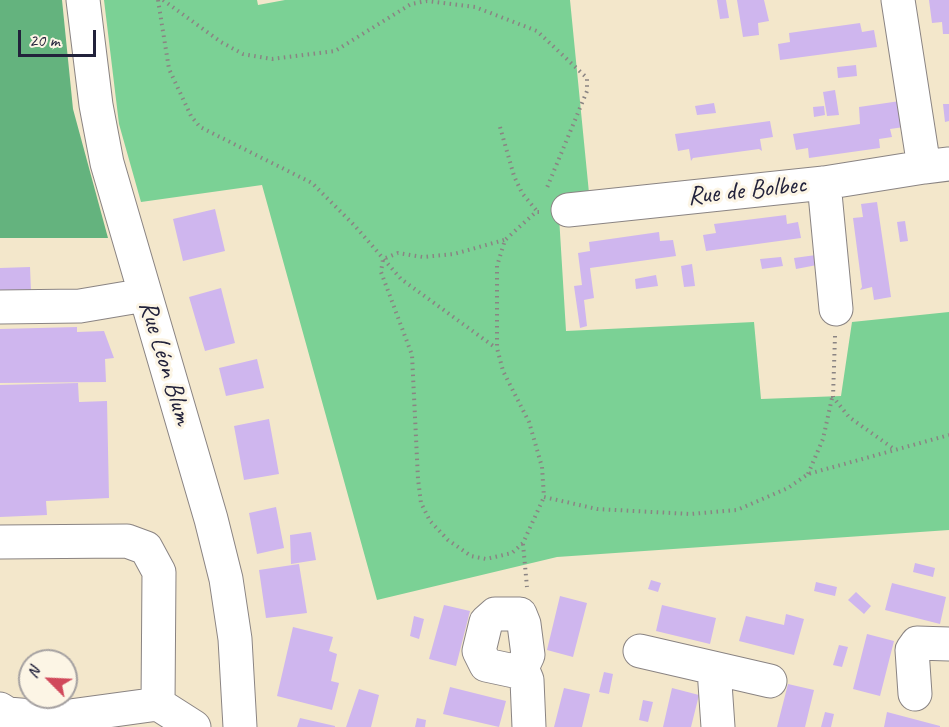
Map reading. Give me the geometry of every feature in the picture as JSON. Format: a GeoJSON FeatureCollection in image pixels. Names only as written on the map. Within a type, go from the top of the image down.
{"type":"FeatureCollection","features":[{"type":"Feature","properties":{"kind":"street","name":"Rue Léon Blum"},"geometry":{"type":"LineString","coordinates":[[82,0],[96,105],[107,163],[211,519],[226,579],[235,639],[240,727]]}},
{"type":"Feature","properties":{"kind":"street"},"geometry":{"type":"LineString","coordinates":[[898,0],[937,165]]}},
{"type":"Feature","properties":{"kind":"street","name":"Rue de Bolbec"},"geometry":{"type":"LineString","coordinates":[[550,203],[824,183],[937,165]]}},
{"type":"Feature","properties":{"kind":"street"},"geometry":{"type":"LineString","coordinates":[[824,183],[836,309]]}},
{"type":"Feature","properties":{"kind":"street"},"geometry":{"type":"LineString","coordinates":[[0,307],[80,306],[145,295]]}},
{"type":"Feature","properties":{"kind":"street"},"geometry":{"type":"LineString","coordinates":[[0,542],[127,541],[146,548],[159,572],[158,704]]}},
{"type":"Feature","properties":{"kind":"street"},"geometry":{"type":"LineString","coordinates":[[495,614],[520,614],[524,624],[528,655],[522,668],[514,671],[486,665],[479,651],[486,622],[495,614]]}},
{"type":"Feature","properties":{"kind":"street"},"geometry":{"type":"LineString","coordinates":[[915,694],[912,650],[917,643],[949,644]]}},
{"type":"Feature","properties":{"kind":"street"},"geometry":{"type":"LineString","coordinates":[[640,651],[770,681]]}},
{"type":"Feature","properties":{"kind":"street"},"geometry":{"type":"LineString","coordinates":[[522,668],[527,680],[529,727]]}},
{"type":"Feature","properties":{"kind":"street"},"geometry":{"type":"LineString","coordinates":[[714,669],[718,727]]}},
{"type":"Feature","properties":{"kind":"street"},"geometry":{"type":"LineString","coordinates":[[0,709],[9,714],[55,718],[158,704],[194,727]]}},
{"type":"Feature","properties":{"kind":"path"},"geometry":{"type":"LineString","coordinates":[[158,0],[169,69],[191,116],[200,127],[312,183],[401,279],[497,348]]}},
{"type":"Feature","properties":{"kind":"path"},"geometry":{"type":"LineString","coordinates":[[163,0],[221,42],[243,54],[272,59],[336,51],[411,4],[427,1],[475,7],[537,31],[587,78],[587,92],[550,203],[536,212],[505,240],[454,254],[423,257],[398,253],[383,259]]}},
{"type":"Feature","properties":{"kind":"path"},"geometry":{"type":"LineString","coordinates":[[500,127],[514,176],[536,212]]}},
{"type":"Feature","properties":{"kind":"path"},"geometry":{"type":"LineString","coordinates":[[536,212],[550,203]]}},
{"type":"Feature","properties":{"kind":"path"},"geometry":{"type":"LineString","coordinates":[[383,259],[381,272],[412,356],[421,503],[436,528],[471,556],[486,559],[512,553],[523,543],[544,497],[542,467],[529,422],[502,371],[497,348],[497,266],[505,240]]}},
{"type":"Feature","properties":{"kind":"path"},"geometry":{"type":"LineString","coordinates":[[808,474],[823,439],[832,397],[836,309]]}},
{"type":"Feature","properties":{"kind":"path"},"geometry":{"type":"LineString","coordinates":[[832,397],[849,417],[894,450]]}},
{"type":"Feature","properties":{"kind":"path"},"geometry":{"type":"LineString","coordinates":[[544,497],[597,509],[702,513],[737,510],[788,488],[808,474],[949,435]]}},
{"type":"Feature","properties":{"kind":"path"},"geometry":{"type":"LineString","coordinates":[[520,614],[528,596],[523,543]]}},
{"type":"Feature","properties":{"kind":"green space"},"geometry":{"type":"Polygon","coordinates":[[[0,0],[62,0],[73,109],[108,238],[0,238],[0,0]]]}},
{"type":"Feature","properties":{"kind":"green space"},"geometry":{"type":"Polygon","coordinates":[[[104,0],[257,0],[258,5],[285,0],[570,0],[589,193],[558,200],[566,331],[754,322],[761,399],[841,396],[852,322],[949,312],[949,530],[557,557],[377,600],[262,185],[141,202],[119,124],[104,0]]]}},
{"type":"Feature","properties":{"kind":"building"},"geometry":{"type":"Polygon","coordinates":[[[717,0],[726,0],[729,18],[720,19],[717,0]]]}},
{"type":"Feature","properties":{"kind":"building"},"geometry":{"type":"Polygon","coordinates":[[[737,0],[764,0],[769,21],[758,23],[759,35],[743,37],[737,0]]]}},
{"type":"Feature","properties":{"kind":"building"},"geometry":{"type":"Polygon","coordinates":[[[929,0],[949,0],[949,34],[943,34],[942,22],[932,23],[929,0]]]}},
{"type":"Feature","properties":{"kind":"building"},"geometry":{"type":"Polygon","coordinates":[[[860,23],[862,32],[874,30],[877,47],[780,60],[778,44],[790,42],[789,33],[860,23]]]}},
{"type":"Feature","properties":{"kind":"building"},"geometry":{"type":"Polygon","coordinates":[[[856,65],[857,76],[838,78],[837,67],[856,65]]]}},
{"type":"Feature","properties":{"kind":"building"},"geometry":{"type":"Polygon","coordinates":[[[835,90],[839,115],[827,116],[823,92],[835,90]]]}},
{"type":"Feature","properties":{"kind":"building"},"geometry":{"type":"Polygon","coordinates":[[[900,101],[904,127],[890,129],[892,137],[879,139],[880,148],[809,158],[808,148],[796,150],[793,134],[860,124],[859,107],[900,101]]]}},
{"type":"Feature","properties":{"kind":"building"},"geometry":{"type":"Polygon","coordinates":[[[714,103],[716,113],[697,115],[695,106],[714,103]]]}},
{"type":"Feature","properties":{"kind":"building"},"geometry":{"type":"Polygon","coordinates":[[[943,104],[949,104],[949,121],[945,122],[943,104]]]}},
{"type":"Feature","properties":{"kind":"building"},"geometry":{"type":"Polygon","coordinates":[[[824,106],[825,115],[814,117],[813,107],[824,106]]]}},
{"type":"Feature","properties":{"kind":"building"},"geometry":{"type":"Polygon","coordinates":[[[770,121],[773,137],[760,139],[762,151],[759,149],[693,158],[691,161],[689,149],[678,151],[675,134],[770,121]]]}},
{"type":"Feature","properties":{"kind":"building"},"geometry":{"type":"Polygon","coordinates":[[[877,202],[891,297],[874,300],[872,287],[860,290],[862,287],[853,218],[863,217],[861,204],[877,202]]]}},
{"type":"Feature","properties":{"kind":"building"},"geometry":{"type":"Polygon","coordinates":[[[215,209],[225,251],[183,261],[173,219],[215,209]]]}},
{"type":"Feature","properties":{"kind":"building"},"geometry":{"type":"Polygon","coordinates":[[[786,215],[787,224],[798,222],[801,238],[706,251],[703,235],[716,233],[714,224],[786,215]]]}},
{"type":"Feature","properties":{"kind":"building"},"geometry":{"type":"Polygon","coordinates":[[[905,221],[908,241],[900,242],[897,222],[905,221]]]}},
{"type":"Feature","properties":{"kind":"building"},"geometry":{"type":"Polygon","coordinates":[[[659,232],[660,241],[673,240],[676,256],[590,268],[594,298],[584,300],[587,326],[580,328],[574,286],[582,285],[578,253],[590,251],[589,242],[659,232]]]}},
{"type":"Feature","properties":{"kind":"building"},"geometry":{"type":"Polygon","coordinates":[[[816,255],[817,265],[796,269],[794,258],[816,255]]]}},
{"type":"Feature","properties":{"kind":"building"},"geometry":{"type":"Polygon","coordinates":[[[781,257],[783,266],[762,269],[760,259],[781,257]]]}},
{"type":"Feature","properties":{"kind":"building"},"geometry":{"type":"Polygon","coordinates":[[[692,264],[695,286],[684,287],[681,266],[692,264]]]}},
{"type":"Feature","properties":{"kind":"building"},"geometry":{"type":"Polygon","coordinates":[[[30,267],[31,291],[0,292],[0,268],[30,267]]]}},
{"type":"Feature","properties":{"kind":"building"},"geometry":{"type":"Polygon","coordinates":[[[656,275],[658,286],[636,289],[635,279],[656,275]]]}},
{"type":"Feature","properties":{"kind":"building"},"geometry":{"type":"Polygon","coordinates":[[[221,288],[235,343],[205,351],[189,297],[221,288]]]}},
{"type":"Feature","properties":{"kind":"building"},"geometry":{"type":"Polygon","coordinates":[[[77,327],[77,332],[104,331],[114,358],[105,359],[106,382],[0,383],[0,329],[77,327]]]}},
{"type":"Feature","properties":{"kind":"building"},"geometry":{"type":"Polygon","coordinates":[[[257,359],[264,388],[226,396],[219,368],[257,359]]]}},
{"type":"Feature","properties":{"kind":"building"},"geometry":{"type":"Polygon","coordinates":[[[78,383],[79,402],[107,401],[109,498],[46,501],[47,515],[0,517],[0,385],[78,383]]]}},
{"type":"Feature","properties":{"kind":"building"},"geometry":{"type":"Polygon","coordinates":[[[269,419],[279,474],[244,480],[234,426],[269,419]]]}},
{"type":"Feature","properties":{"kind":"building"},"geometry":{"type":"Polygon","coordinates":[[[276,507],[284,548],[257,554],[249,513],[276,507]]]}},
{"type":"Feature","properties":{"kind":"building"},"geometry":{"type":"Polygon","coordinates":[[[311,532],[316,560],[291,564],[290,535],[311,532]]]}},
{"type":"Feature","properties":{"kind":"building"},"geometry":{"type":"Polygon","coordinates":[[[915,563],[935,568],[933,577],[913,572],[915,563]]]}},
{"type":"Feature","properties":{"kind":"building"},"geometry":{"type":"Polygon","coordinates":[[[299,564],[307,613],[266,618],[259,570],[299,564]]]}},
{"type":"Feature","properties":{"kind":"building"},"geometry":{"type":"Polygon","coordinates":[[[651,580],[661,583],[658,592],[648,589],[651,580]]]}},
{"type":"Feature","properties":{"kind":"building"},"geometry":{"type":"Polygon","coordinates":[[[816,582],[837,587],[835,596],[814,591],[816,582]]]}},
{"type":"Feature","properties":{"kind":"building"},"geometry":{"type":"Polygon","coordinates":[[[892,583],[946,597],[940,624],[885,610],[892,583]]]}},
{"type":"Feature","properties":{"kind":"building"},"geometry":{"type":"Polygon","coordinates":[[[856,592],[871,606],[864,614],[848,600],[856,592]]]}},
{"type":"Feature","properties":{"kind":"building"},"geometry":{"type":"Polygon","coordinates":[[[560,596],[587,603],[573,657],[547,650],[560,596]]]}},
{"type":"Feature","properties":{"kind":"building"},"geometry":{"type":"Polygon","coordinates":[[[444,605],[470,611],[456,666],[429,659],[444,605]]]}},
{"type":"Feature","properties":{"kind":"building"},"geometry":{"type":"Polygon","coordinates":[[[662,605],[716,618],[710,644],[656,631],[662,605]]]}},
{"type":"Feature","properties":{"kind":"building"},"geometry":{"type":"Polygon","coordinates":[[[786,614],[804,619],[794,655],[739,641],[746,616],[784,625],[786,614]]]}},
{"type":"Feature","properties":{"kind":"building"},"geometry":{"type":"Polygon","coordinates":[[[414,616],[424,619],[419,639],[410,636],[414,616]]]}},
{"type":"Feature","properties":{"kind":"building"},"geometry":{"type":"Polygon","coordinates":[[[293,627],[333,637],[329,651],[337,654],[331,681],[339,683],[332,710],[277,696],[293,627]]]}},
{"type":"Feature","properties":{"kind":"building"},"geometry":{"type":"Polygon","coordinates":[[[867,634],[894,641],[880,696],[853,689],[867,634]]]}},
{"type":"Feature","properties":{"kind":"building"},"geometry":{"type":"Polygon","coordinates":[[[839,645],[848,647],[842,667],[833,665],[839,645]]]}},
{"type":"Feature","properties":{"kind":"building"},"geometry":{"type":"Polygon","coordinates":[[[604,672],[613,674],[609,694],[599,692],[604,672]]]}},
{"type":"Feature","properties":{"kind":"building"},"geometry":{"type":"Polygon","coordinates":[[[788,684],[814,690],[805,727],[777,727],[788,684]]]}},
{"type":"Feature","properties":{"kind":"building"},"geometry":{"type":"Polygon","coordinates":[[[450,687],[506,701],[499,727],[443,714],[450,687]]]}},
{"type":"Feature","properties":{"kind":"building"},"geometry":{"type":"Polygon","coordinates":[[[564,688],[590,694],[582,727],[554,727],[564,688]]]}},
{"type":"Feature","properties":{"kind":"building"},"geometry":{"type":"Polygon","coordinates":[[[672,688],[699,695],[691,727],[663,727],[672,688]]]}},
{"type":"Feature","properties":{"kind":"building"},"geometry":{"type":"Polygon","coordinates":[[[359,689],[379,695],[371,727],[346,727],[359,689]]]}},
{"type":"Feature","properties":{"kind":"building"},"geometry":{"type":"Polygon","coordinates":[[[643,700],[653,702],[648,722],[639,720],[643,700]]]}},
{"type":"Feature","properties":{"kind":"building"},"geometry":{"type":"Polygon","coordinates":[[[825,712],[834,714],[831,727],[821,727],[825,712]]]}},
{"type":"Feature","properties":{"kind":"building"},"geometry":{"type":"Polygon","coordinates":[[[887,712],[940,726],[940,727],[884,727],[887,712]]]}},
{"type":"Feature","properties":{"kind":"building"},"geometry":{"type":"Polygon","coordinates":[[[300,718],[335,726],[335,727],[297,727],[300,718]]]}},
{"type":"Feature","properties":{"kind":"building"},"geometry":{"type":"Polygon","coordinates":[[[417,718],[426,720],[425,727],[415,727],[417,718]]]}}]}
